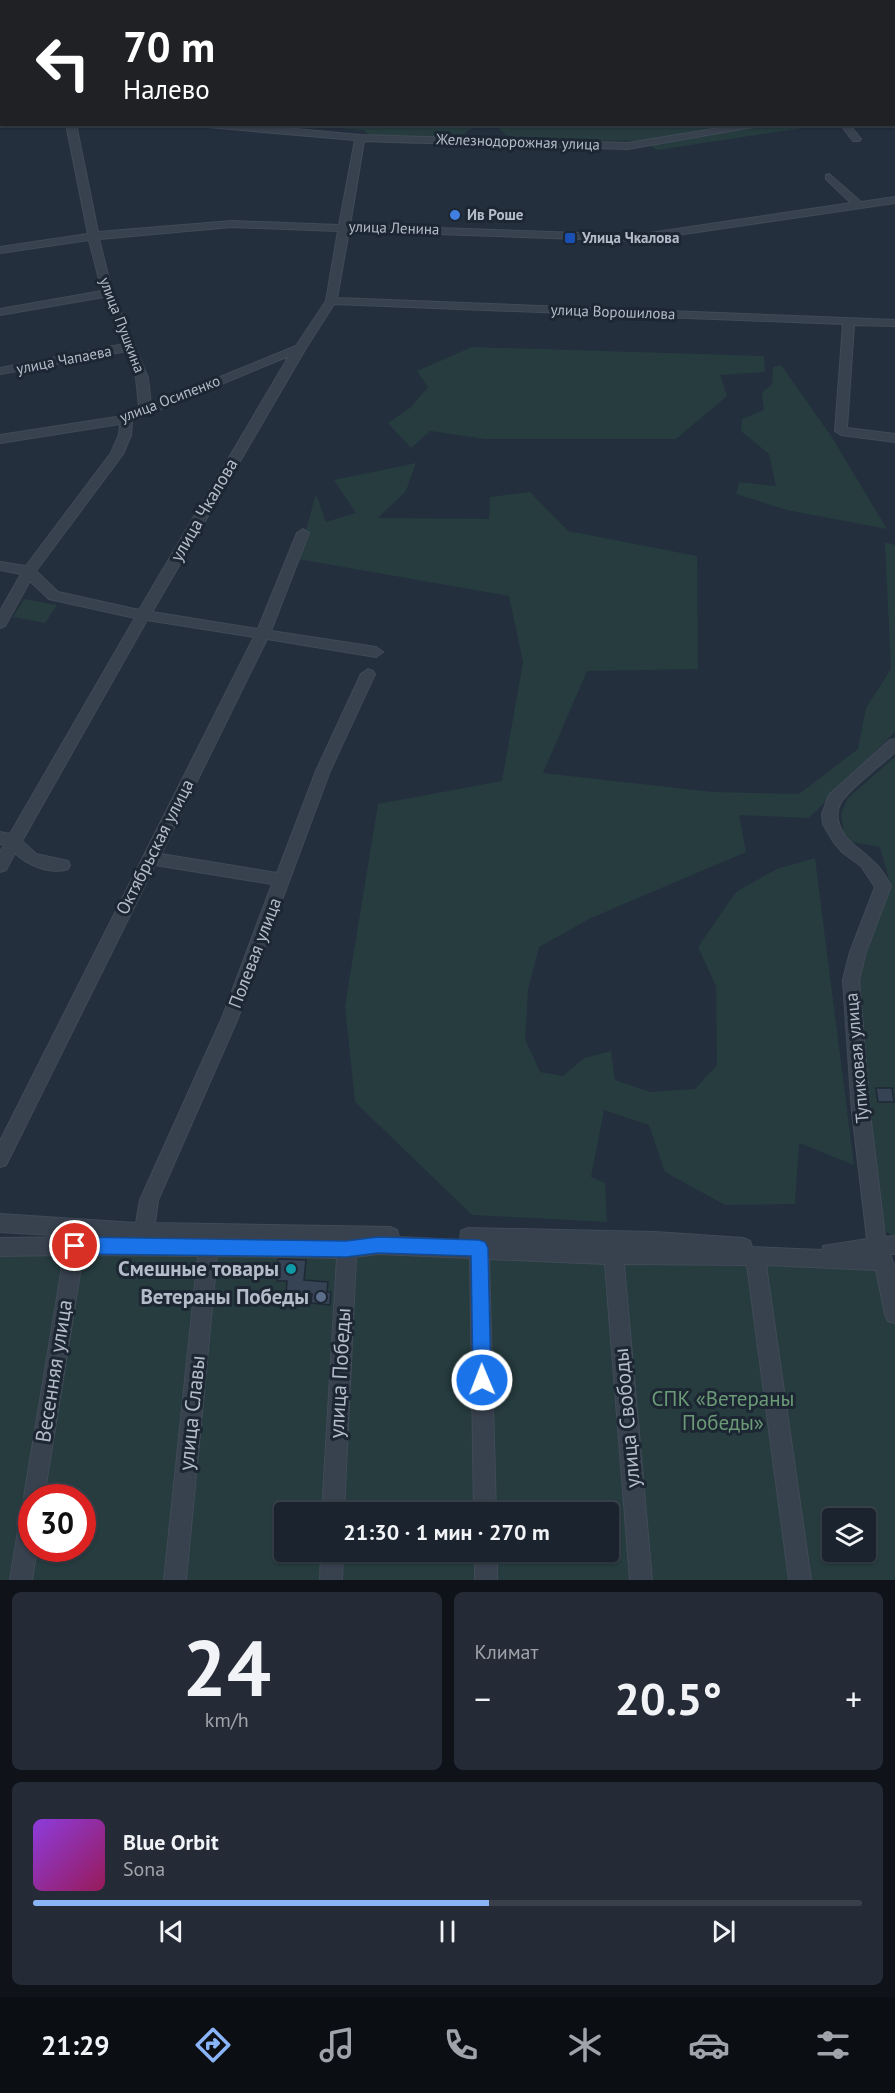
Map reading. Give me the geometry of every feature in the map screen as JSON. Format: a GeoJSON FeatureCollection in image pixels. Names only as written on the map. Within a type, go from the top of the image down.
{"type":"FeatureCollection","features":[{"type":"Feature","properties":{"kind":"street","name":"улица Пушкина"},"geometry":{"type":"LineString","coordinates":[[74,126],[72,129],[92,237],[107,293],[141,374],[145,407],[126,419]]}},
{"type":"Feature","properties":{"kind":"street","name":"Железнодорожная улица"},"geometry":{"type":"LineString","coordinates":[[229,126],[360,138],[628,146],[752,126]]}},
{"type":"Feature","properties":{"kind":"street"},"geometry":{"type":"LineString","coordinates":[[846,126],[856,139]]}},
{"type":"Feature","properties":{"kind":"street","name":"улица Чкалова"},"geometry":{"type":"LineString","coordinates":[[0,866],[7,839],[143,615],[300,348],[331,301],[360,138]]}},
{"type":"Feature","properties":{"kind":"street"},"geometry":{"type":"LineString","coordinates":[[829,177],[859,206]]}},
{"type":"Feature","properties":{"kind":"street","name":"улица Ленина"},"geometry":{"type":"LineString","coordinates":[[0,250],[92,237],[224,225],[346,226],[636,238],[895,200]]}},
{"type":"Feature","properties":{"kind":"street"},"geometry":{"type":"LineString","coordinates":[[0,312],[107,293]]}},
{"type":"Feature","properties":{"kind":"street","name":"улица Ворошилова"},"geometry":{"type":"LineString","coordinates":[[331,301],[895,323]]}},
{"type":"Feature","properties":{"kind":"street"},"geometry":{"type":"LineString","coordinates":[[849,322],[841,431],[895,438]]}},
{"type":"Feature","properties":{"kind":"street","name":"улица Чапаева"},"geometry":{"type":"LineString","coordinates":[[0,372],[128,347]]}},
{"type":"Feature","properties":{"kind":"street","name":"улица Осипенко"},"geometry":{"type":"LineString","coordinates":[[0,439],[126,419],[300,348]]}},
{"type":"Feature","properties":{"kind":"street"},"geometry":{"type":"LineString","coordinates":[[0,623],[29,571],[117,454],[126,435],[126,419]]}},
{"type":"Feature","properties":{"kind":"street","name":"Октябрьская улица"},"geometry":{"type":"LineString","coordinates":[[0,1159],[262,636],[303,533]]}},
{"type":"Feature","properties":{"kind":"street"},"geometry":{"type":"LineString","coordinates":[[0,566],[29,571],[39,584],[54,596],[143,615],[262,636],[376,652]]}},
{"type":"Feature","properties":{"kind":"street","name":"Полевая улица"},"geometry":{"type":"LineString","coordinates":[[144,1232],[149,1200],[230,1018],[323,771],[368,674]]}},
{"type":"Feature","properties":{"kind":"street","name":"Тупиковая улица"},"geometry":{"type":"LineString","coordinates":[[885,1250],[861,1112],[851,980],[858,952],[883,886],[867,862],[847,848],[838,837],[831,824],[830,814],[834,799],[895,744]]}},
{"type":"Feature","properties":{"kind":"street"},"geometry":{"type":"LineString","coordinates":[[7,839],[31,859],[62,865]]}},
{"type":"Feature","properties":{"kind":"street"},"geometry":{"type":"LineString","coordinates":[[149,858],[283,880]]}},
{"type":"Feature","properties":{"kind":"street"},"geometry":{"type":"LineString","coordinates":[[0,1223],[378,1245],[614,1255],[755,1256],[885,1250]]}},
{"type":"Feature","properties":{"kind":"street"},"geometry":{"type":"LineString","coordinates":[[0,1247],[208,1247],[347,1242],[655,1241],[830,1252],[885,1250]]}},
{"type":"Feature","properties":{"kind":"street","name":"улица Победы"},"geometry":{"type":"LineString","coordinates":[[334,1502],[347,1242]]}},
{"type":"Feature","properties":{"kind":"street","name":"Весенняя улица"},"geometry":{"type":"LineString","coordinates":[[36,1484],[75,1246]]}},
{"type":"Feature","properties":{"kind":"street","name":"улица Славы"},"geometry":{"type":"LineString","coordinates":[[175,1580],[208,1247]]}},
{"type":"Feature","properties":{"kind":"street"},"geometry":{"type":"LineString","coordinates":[[479,1248],[485,1502]]}},
{"type":"Feature","properties":{"kind":"street"},"geometry":{"type":"LineString","coordinates":[[885,1250],[895,1314]]}},
{"type":"Feature","properties":{"kind":"street","name":"улица Свободы"},"geometry":{"type":"LineString","coordinates":[[614,1255],[641,1580]]}},
{"type":"Feature","properties":{"kind":"street"},"geometry":{"type":"LineString","coordinates":[[755,1256],[800,1580]]}},
{"type":"Feature","properties":{"kind":"street"},"geometry":{"type":"LineString","coordinates":[[21,1580],[24,1562]]}},
{"type":"Feature","properties":{"kind":"street"},"geometry":{"type":"LineString","coordinates":[[331,1580],[332,1562]]}},
{"type":"Feature","properties":{"kind":"street"},"geometry":{"type":"LineString","coordinates":[[486,1562],[486,1580]]}},
{"type":"Feature","properties":{"kind":"green space"},"geometry":{"type":"Polygon","coordinates":[[[335,126],[480,126],[470,129],[458,142],[378,143],[363,130],[335,126]]]}},
{"type":"Feature","properties":{"kind":"green space"},"geometry":{"type":"Polygon","coordinates":[[[497,126],[815,126],[658,150],[640,141],[524,139],[506,135],[497,126]]]}},
{"type":"Feature","properties":{"kind":"green space"},"geometry":{"type":"Polygon","coordinates":[[[472,347],[764,356],[765,372],[720,375],[727,396],[676,439],[485,439],[430,431],[411,448],[388,423],[411,407],[428,387],[417,371],[472,347]]]}},
{"type":"Feature","properties":{"kind":"green space"},"geometry":{"type":"Polygon","coordinates":[[[781,365],[831,436],[887,529],[787,510],[736,494],[739,482],[776,486],[769,454],[741,431],[742,419],[764,410],[762,393],[772,384],[773,367],[781,365]]]}},
{"type":"Feature","properties":{"kind":"green space"},"geometry":{"type":"Polygon","coordinates":[[[416,463],[406,491],[378,518],[489,519],[490,497],[530,492],[568,531],[697,556],[698,669],[587,671],[543,773],[713,792],[799,794],[858,749],[866,708],[891,669],[885,542],[895,545],[895,732],[809,818],[739,815],[746,852],[591,918],[539,947],[528,990],[525,1039],[540,1072],[563,1076],[584,1058],[611,1051],[615,1080],[650,1092],[695,1089],[717,1065],[716,986],[698,947],[736,892],[777,869],[815,858],[854,1165],[799,1143],[795,1204],[725,1205],[665,1172],[649,1125],[604,1110],[591,1177],[605,1183],[607,1222],[472,1215],[355,1102],[345,1006],[378,804],[502,781],[523,662],[509,596],[298,559],[316,494],[326,522],[356,513],[334,480],[416,463]]]}},
{"type":"Feature","properties":{"kind":"green space"},"geometry":{"type":"Polygon","coordinates":[[[24,599],[57,605],[45,623],[13,617],[24,599]]]}},
{"type":"Feature","properties":{"kind":"green space"},"geometry":{"type":"Polygon","coordinates":[[[895,757],[895,1237],[884,1230],[854,992],[862,948],[880,915],[891,886],[880,847],[852,842],[844,833],[841,814],[848,798],[895,757]]]}},
{"type":"Feature","properties":{"kind":"green space","name":"СПК «Ветераны Победы»"},"geometry":{"type":"Polygon","coordinates":[[[0,1243],[895,1266],[895,1580],[0,1580],[0,1243]]]}},
{"type":"Feature","properties":{"kind":"building"},"geometry":{"type":"Polygon","coordinates":[[[876,1088],[892,1088],[894,1102],[878,1102],[876,1088]]]}},
{"type":"Feature","properties":{"kind":"building","name":"Смешные товары"},"geometry":{"type":"Polygon","coordinates":[[[278,1259],[306,1260],[304,1280],[328,1282],[327,1292],[331,1292],[330,1305],[311,1303],[312,1294],[286,1294],[287,1281],[277,1281],[278,1259]]]}},
{"type":"Feature","properties":{"kind":"place","name":"Ив Роше"},"geometry":{"type":"Point","coordinates":[455,215]}},
{"type":"Feature","properties":{"kind":"place","name":"Улица Чкалова"},"geometry":{"type":"Point","coordinates":[570,238]}},
{"type":"Feature","properties":{"kind":"place","name":"Смешные товары"},"geometry":{"type":"Point","coordinates":[291,1269]}},
{"type":"Feature","properties":{"kind":"place","name":"Ветераны Победы"},"geometry":{"type":"Point","coordinates":[321,1297]}},
{"type":"Feature","properties":{"kind":"route"},"geometry":{"type":"LineString","coordinates":[[75,1246],[346,1249],[378,1245],[479,1248],[482,1380]]}}]}
